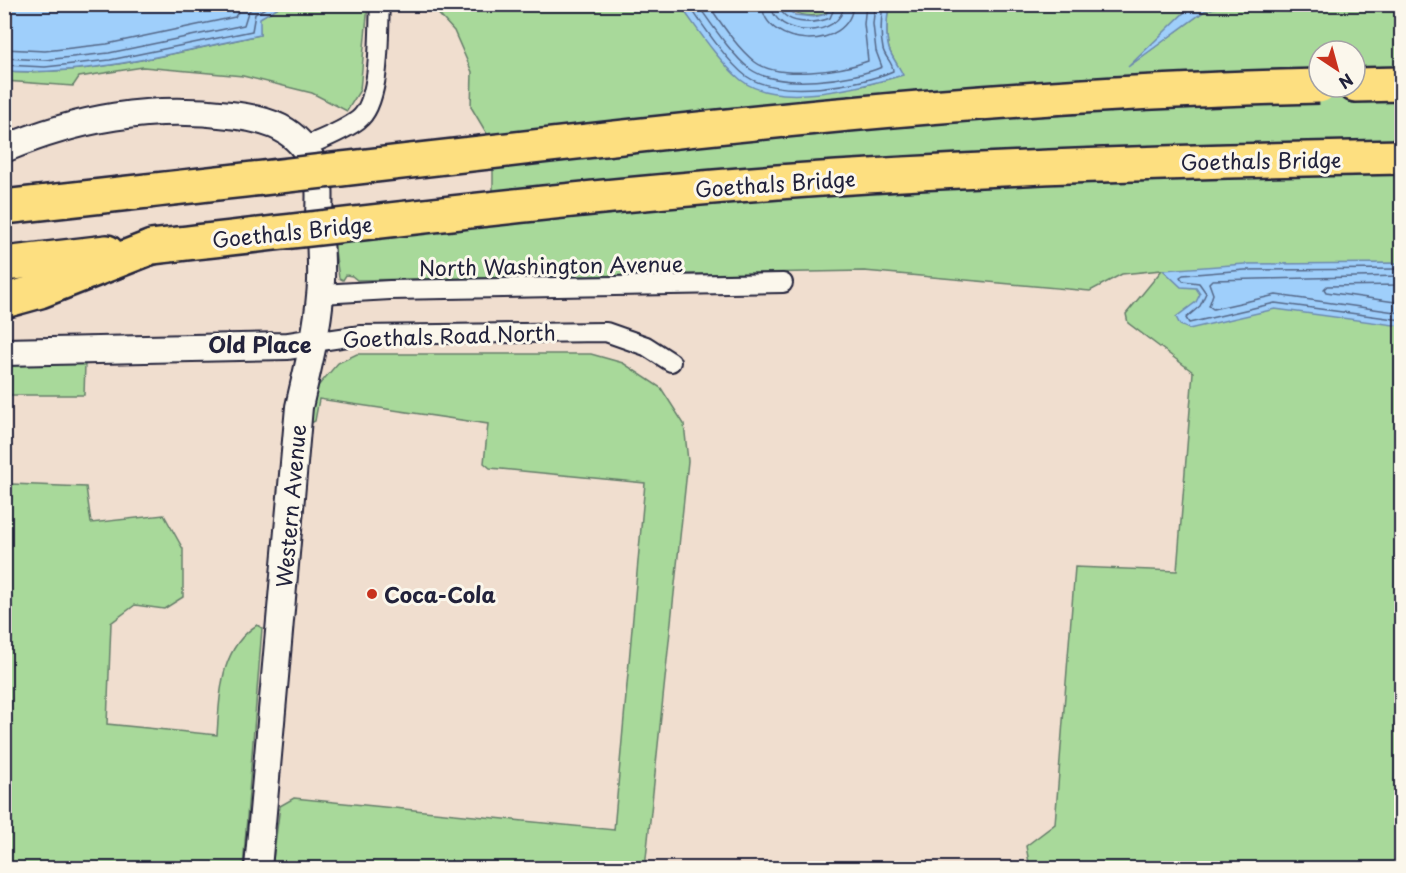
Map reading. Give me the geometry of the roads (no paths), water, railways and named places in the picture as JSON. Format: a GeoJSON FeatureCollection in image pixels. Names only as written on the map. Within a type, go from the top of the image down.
{"type":"FeatureCollection","features":[{"type":"Feature","properties":{"kind":"highway"},"geometry":{"type":"LineString","coordinates":[[1367,85],[1401,84]]}},
{"type":"Feature","properties":{"kind":"highway"},"geometry":{"type":"LineString","coordinates":[[4,207],[845,115],[1068,98],[1307,87]]}},
{"type":"Feature","properties":{"kind":"highway","name":"Goethals Bridge"},"geometry":{"type":"LineString","coordinates":[[152,247],[606,197],[786,182],[1090,165],[1401,157]]}},
{"type":"Feature","properties":{"kind":"highway"},"geometry":{"type":"LineString","coordinates":[[4,264],[152,247]]}},
{"type":"Feature","properties":{"kind":"highway"},"geometry":{"type":"LineString","coordinates":[[4,301],[40,291],[152,247]]}},
{"type":"Feature","properties":{"kind":"street"},"geometry":{"type":"LineString","coordinates":[[4,149],[82,122],[138,112],[178,110],[259,119],[290,132],[304,147],[360,119],[370,104],[375,85],[380,4]]}},
{"type":"Feature","properties":{"kind":"street","name":"Western Avenue"},"geometry":{"type":"LineString","coordinates":[[258,868],[299,407],[314,342],[321,294],[318,178],[304,147]]}},
{"type":"Feature","properties":{"kind":"street","name":"North Washington Avenue"},"geometry":{"type":"LineString","coordinates":[[321,294],[390,290],[783,283]]}},
{"type":"Feature","properties":{"kind":"street","name":"Goethals Road North"},"geometry":{"type":"LineString","coordinates":[[4,352],[288,346],[361,335],[599,331],[634,340],[671,362]]}},
{"type":"Feature","properties":{"kind":"water"},"geometry":{"type":"Polygon","coordinates":[[[4,5],[282,5],[260,18],[260,35],[134,61],[37,72],[5,71],[4,5]]]}},
{"type":"Feature","properties":{"kind":"water"},"geometry":{"type":"Polygon","coordinates":[[[680,5],[781,5],[795,15],[814,17],[826,14],[831,5],[889,5],[888,44],[903,75],[843,90],[820,93],[776,93],[757,89],[741,80],[724,64],[680,5]]]}},
{"type":"Feature","properties":{"kind":"water"},"geometry":{"type":"Polygon","coordinates":[[[1192,5],[1226,5],[1206,10],[1128,67],[1192,5]]]}},
{"type":"Feature","properties":{"kind":"water"},"geometry":{"type":"Polygon","coordinates":[[[1401,263],[1401,326],[1275,309],[1189,329],[1180,325],[1176,317],[1196,302],[1200,294],[1196,288],[1181,287],[1163,270],[1245,264],[1401,263]]]}},
{"type":"Feature","properties":{"kind":"place","name":"Coca-Cola"},"geometry":{"type":"Point","coordinates":[372,594]}},
{"type":"Feature","properties":{"kind":"district","name":"Old Place"},"geometry":{"type":"Point","coordinates":[260,343]}}]}
